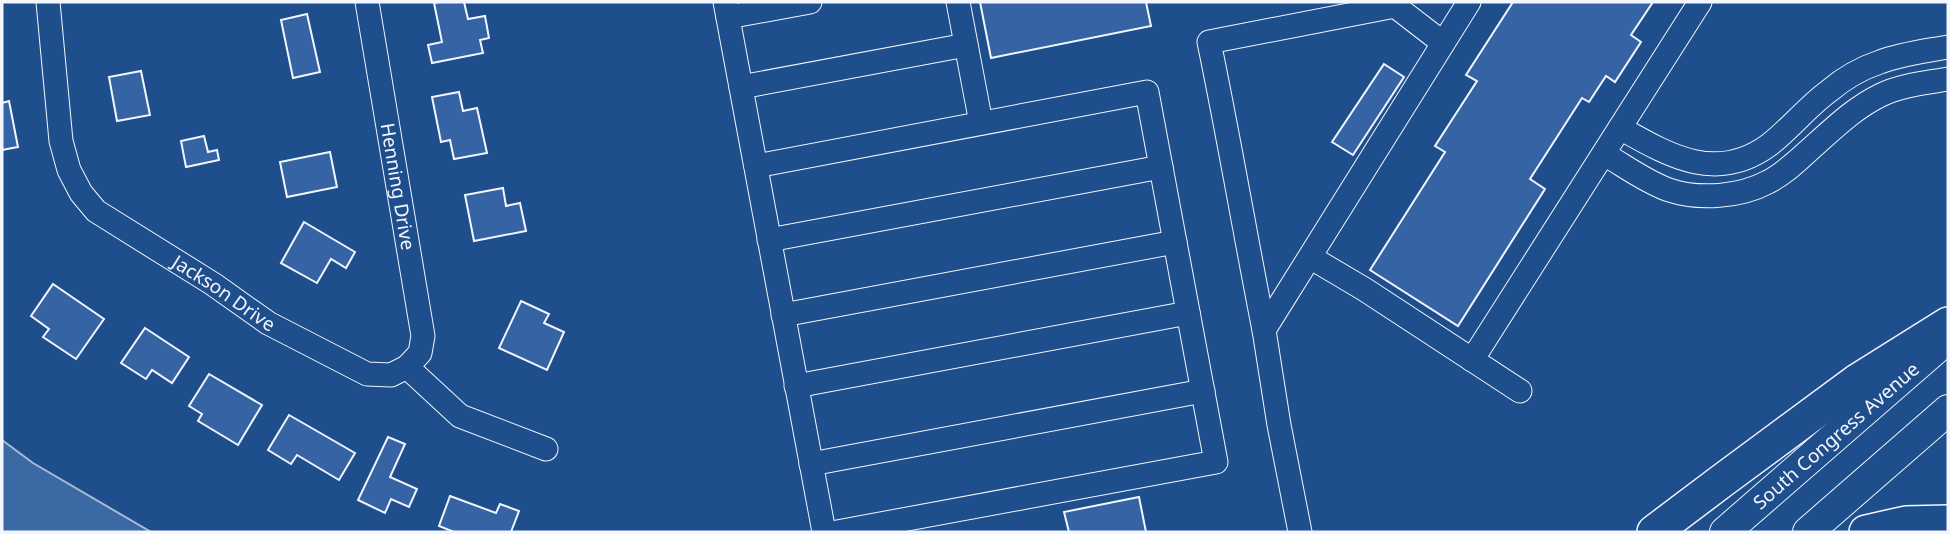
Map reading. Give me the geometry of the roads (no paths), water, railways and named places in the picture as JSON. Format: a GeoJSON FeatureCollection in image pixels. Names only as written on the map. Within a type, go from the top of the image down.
{"type":"FeatureCollection","features":[{"type":"Feature","properties":{"kind":"highway"},"geometry":{"type":"LineString","coordinates":[[1654,532],[1857,381],[1948,324]]}},
{"type":"Feature","properties":{"kind":"highway"},"geometry":{"type":"LineString","coordinates":[[1866,532],[1906,523],[1948,523]]}},
{"type":"Feature","properties":{"kind":"main road","name":"South Congress Avenue"},"geometry":{"type":"LineString","coordinates":[[1725,532],[1948,338]]}},
{"type":"Feature","properties":{"kind":"main road"},"geometry":{"type":"LineString","coordinates":[[1808,532],[1948,410]]}},
{"type":"Feature","properties":{"kind":"street","name":"Jackson Drive"},"geometry":{"type":"LineString","coordinates":[[48,2],[61,141],[69,170],[80,193],[96,211],[213,284],[268,323],[333,357],[367,374],[391,375],[407,368]]}},
{"type":"Feature","properties":{"kind":"street","name":"Henning Drive"},"geometry":{"type":"LineString","coordinates":[[367,2],[424,336],[420,353],[407,368]]}},
{"type":"Feature","properties":{"kind":"street"},"geometry":{"type":"LineString","coordinates":[[810,2],[726,9],[824,532]]}},
{"type":"Feature","properties":{"kind":"street"},"geometry":{"type":"LineString","coordinates":[[958,2],[981,124]]}},
{"type":"Feature","properties":{"kind":"street"},"geometry":{"type":"LineString","coordinates":[[1264,330],[1469,2]]}},
{"type":"Feature","properties":{"kind":"street"},"geometry":{"type":"LineString","coordinates":[[1472,360],[1700,2]]}},
{"type":"Feature","properties":{"kind":"street"},"geometry":{"type":"LineString","coordinates":[[1300,532],[1228,131],[1209,42],[1396,4],[1443,43]]}},
{"type":"Feature","properties":{"kind":"street"},"geometry":{"type":"LineString","coordinates":[[741,87],[966,46]]}},
{"type":"Feature","properties":{"kind":"street"},"geometry":{"type":"LineString","coordinates":[[1620,128],[1664,153],[1697,163],[1723,164],[1745,159],[1768,146],[1829,90],[1857,73],[1881,61],[1948,47]]}},
{"type":"Feature","properties":{"kind":"street"},"geometry":{"type":"LineString","coordinates":[[1604,154],[1670,190],[1714,195],[1743,192],[1767,183],[1790,167],[1859,107],[1883,94],[1948,79]]}},
{"type":"Feature","properties":{"kind":"street"},"geometry":{"type":"LineString","coordinates":[[756,166],[1147,92],[1216,462],[837,532]]}},
{"type":"Feature","properties":{"kind":"street"},"geometry":{"type":"LineString","coordinates":[[1787,128],[1808,151]]}},
{"type":"Feature","properties":{"kind":"street"},"geometry":{"type":"LineString","coordinates":[[1694,194],[1697,163]]}},
{"type":"Feature","properties":{"kind":"street"},"geometry":{"type":"LineString","coordinates":[[769,240],[1161,167]]}},
{"type":"Feature","properties":{"kind":"street"},"geometry":{"type":"LineString","coordinates":[[783,315],[1175,242]]}},
{"type":"Feature","properties":{"kind":"street"},"geometry":{"type":"LineString","coordinates":[[1310,257],[1520,391]]}},
{"type":"Feature","properties":{"kind":"street"},"geometry":{"type":"LineString","coordinates":[[796,386],[1188,313]]}},
{"type":"Feature","properties":{"kind":"street"},"geometry":{"type":"LineString","coordinates":[[407,368],[460,416],[546,449]]}},
{"type":"Feature","properties":{"kind":"street"},"geometry":{"type":"LineString","coordinates":[[811,464],[1203,391]]}},
{"type":"Feature","properties":{"kind":"water"},"geometry":{"type":"Polygon","coordinates":[[[2,440],[33,463],[151,532],[2,532],[2,440]]]}}]}
